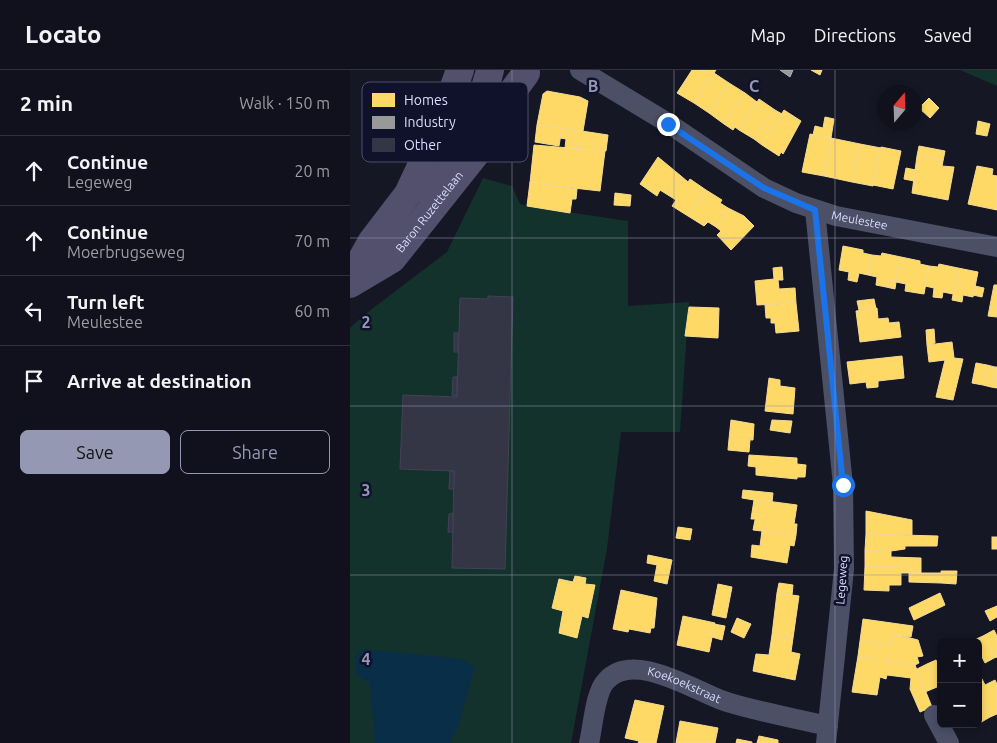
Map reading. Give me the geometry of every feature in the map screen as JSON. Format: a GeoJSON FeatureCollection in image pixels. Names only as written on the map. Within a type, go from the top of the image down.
{"type":"FeatureCollection","features":[{"type":"Feature","properties":{"kind":"main road"},"geometry":{"type":"LineString","coordinates":[[456,82],[460,70]]}},
{"type":"Feature","properties":{"kind":"main road","name":"Baron Ruzettelaan"},"geometry":{"type":"LineString","coordinates":[[518,82],[525,71]]}},
{"type":"Feature","properties":{"kind":"main road"},"geometry":{"type":"LineString","coordinates":[[350,282],[372,241],[408,194],[423,162]]}},
{"type":"Feature","properties":{"kind":"main road","name":"Baron Ruzettelaan"},"geometry":{"type":"LineString","coordinates":[[350,282],[417,206],[444,162]]}},
{"type":"Feature","properties":{"kind":"main road","name":"Baron Ruzettelaan"},"geometry":{"type":"LineString","coordinates":[[350,282],[392,259],[470,162]]}},
{"type":"Feature","properties":{"kind":"street","name":"Meulestee"},"geometry":{"type":"LineString","coordinates":[[580,70],[668,124],[764,188],[815,210],[997,247]]}},
{"type":"Feature","properties":{"kind":"street","name":"Legeweg"},"geometry":{"type":"LineString","coordinates":[[815,210],[843,485],[844,569],[827,735]]}},
{"type":"Feature","properties":{"kind":"street","name":"Koekoekstraat"},"geometry":{"type":"LineString","coordinates":[[589,743],[600,690],[606,681],[621,671],[634,670],[670,677],[688,684],[710,697],[827,735]]}},
{"type":"Feature","properties":{"kind":"street"},"geometry":{"type":"LineString","coordinates":[[934,714],[949,743]]}},
{"type":"Feature","properties":{"kind":"green space"},"geometry":{"type":"Polygon","coordinates":[[[960,70],[997,70],[997,86],[960,70]]]}},
{"type":"Feature","properties":{"kind":"green space"},"geometry":{"type":"Polygon","coordinates":[[[483,178],[512,186],[520,204],[628,221],[628,306],[689,302],[680,432],[621,432],[607,549],[571,743],[350,743],[350,328],[364,315],[447,252],[483,178]]]}},
{"type":"Feature","properties":{"kind":"water"},"geometry":{"type":"Polygon","coordinates":[[[362,649],[463,659],[475,667],[459,724],[450,743],[375,743],[370,684],[356,673],[356,657],[362,649]]]}},
{"type":"Feature","properties":{"kind":"building: Homes"},"geometry":{"type":"Polygon","coordinates":[[[692,70],[716,70],[694,103],[677,93],[692,70]]]}},
{"type":"Feature","properties":{"kind":"building: Homes"},"geometry":{"type":"Polygon","coordinates":[[[811,70],[822,70],[820,75],[811,70]]]}},
{"type":"Feature","properties":{"kind":"building: Homes"},"geometry":{"type":"Polygon","coordinates":[[[714,73],[729,83],[709,113],[694,103],[714,73]]]}},
{"type":"Feature","properties":{"kind":"building: Homes"},"geometry":{"type":"Polygon","coordinates":[[[729,83],[745,93],[724,124],[709,113],[729,83]]]}},
{"type":"Feature","properties":{"kind":"building: Homes"},"geometry":{"type":"Polygon","coordinates":[[[547,91],[580,97],[588,101],[583,131],[537,125],[543,94],[547,91]]]}},
{"type":"Feature","properties":{"kind":"building: Homes"},"geometry":{"type":"Polygon","coordinates":[[[745,93],[757,102],[739,130],[735,127],[733,130],[724,124],[745,93]]]}},
{"type":"Feature","properties":{"kind":"building: Homes"},"geometry":{"type":"Polygon","coordinates":[[[929,98],[939,108],[930,118],[922,111],[922,105],[929,98]]]}},
{"type":"Feature","properties":{"kind":"building: Homes"},"geometry":{"type":"Polygon","coordinates":[[[759,99],[775,110],[754,139],[739,130],[759,99]]]}},
{"type":"Feature","properties":{"kind":"building: Homes"},"geometry":{"type":"Polygon","coordinates":[[[775,110],[782,114],[762,145],[754,139],[775,110]]]}},
{"type":"Feature","properties":{"kind":"building: Homes"},"geometry":{"type":"Polygon","coordinates":[[[784,110],[801,121],[783,154],[781,152],[779,156],[762,145],[784,110]]]}},
{"type":"Feature","properties":{"kind":"building: Homes"},"geometry":{"type":"Polygon","coordinates":[[[825,117],[834,119],[831,138],[813,135],[815,126],[823,128],[825,117]]]}},
{"type":"Feature","properties":{"kind":"building: Homes"},"geometry":{"type":"Polygon","coordinates":[[[978,121],[990,124],[987,136],[976,134],[978,121]]]}},
{"type":"Feature","properties":{"kind":"building: Homes"},"geometry":{"type":"Polygon","coordinates":[[[537,125],[562,128],[559,146],[535,142],[537,125]]]}},
{"type":"Feature","properties":{"kind":"building: Homes"},"geometry":{"type":"Polygon","coordinates":[[[562,128],[608,135],[606,151],[565,148],[566,139],[560,138],[562,128]]]}},
{"type":"Feature","properties":{"kind":"building: Homes"},"geometry":{"type":"Polygon","coordinates":[[[810,134],[831,138],[824,176],[802,172],[810,134]]]}},
{"type":"Feature","properties":{"kind":"building: Homes"},"geometry":{"type":"Polygon","coordinates":[[[831,138],[860,144],[852,182],[824,176],[831,138]]]}},
{"type":"Feature","properties":{"kind":"building: Homes"},"geometry":{"type":"Polygon","coordinates":[[[860,144],[881,148],[873,186],[852,182],[860,144]]]}},
{"type":"Feature","properties":{"kind":"building: Homes"},"geometry":{"type":"Polygon","coordinates":[[[534,145],[605,151],[600,191],[530,183],[534,145]]]}},
{"type":"Feature","properties":{"kind":"building: Homes"},"geometry":{"type":"Polygon","coordinates":[[[919,146],[945,151],[943,161],[917,156],[919,146]]]}},
{"type":"Feature","properties":{"kind":"building: Homes"},"geometry":{"type":"Polygon","coordinates":[[[881,147],[901,151],[893,189],[873,185],[881,147]]]}},
{"type":"Feature","properties":{"kind":"building: Homes"},"geometry":{"type":"Polygon","coordinates":[[[917,156],[943,161],[942,166],[954,167],[948,200],[912,193],[917,156]]]}},
{"type":"Feature","properties":{"kind":"building: Homes"},"geometry":{"type":"Polygon","coordinates":[[[658,157],[681,176],[668,195],[660,190],[657,196],[640,184],[658,157]]]}},
{"type":"Feature","properties":{"kind":"building: Homes"},"geometry":{"type":"Polygon","coordinates":[[[977,166],[993,169],[992,175],[997,176],[997,210],[968,204],[977,166]]]}},
{"type":"Feature","properties":{"kind":"building: Homes"},"geometry":{"type":"Polygon","coordinates":[[[906,168],[916,170],[914,181],[904,179],[906,168]]]}},
{"type":"Feature","properties":{"kind":"building: Homes"},"geometry":{"type":"Polygon","coordinates":[[[681,176],[688,182],[690,179],[706,190],[688,216],[672,206],[676,200],[668,195],[681,176]]]}},
{"type":"Feature","properties":{"kind":"building: Homes"},"geometry":{"type":"Polygon","coordinates":[[[530,182],[577,189],[576,199],[572,199],[570,213],[527,206],[530,182]]]}},
{"type":"Feature","properties":{"kind":"building: Homes"},"geometry":{"type":"Polygon","coordinates":[[[706,190],[722,200],[720,203],[728,208],[716,227],[708,222],[704,226],[688,216],[706,190]]]}},
{"type":"Feature","properties":{"kind":"building: Homes"},"geometry":{"type":"Polygon","coordinates":[[[615,193],[631,195],[630,206],[614,205],[615,193]]]}},
{"type":"Feature","properties":{"kind":"building: Homes"},"geometry":{"type":"Polygon","coordinates":[[[728,208],[744,216],[754,226],[731,250],[717,235],[721,231],[716,227],[728,208]]]}},
{"type":"Feature","properties":{"kind":"building: Homes"},"geometry":{"type":"Polygon","coordinates":[[[843,246],[863,250],[863,253],[872,255],[868,275],[859,273],[857,282],[848,280],[849,272],[839,270],[843,246]]]}},
{"type":"Feature","properties":{"kind":"building: Homes"},"geometry":{"type":"Polygon","coordinates":[[[882,253],[901,257],[896,282],[887,280],[886,287],[876,285],[877,277],[868,275],[872,255],[881,256],[882,253]]]}},
{"type":"Feature","properties":{"kind":"building: Homes"},"geometry":{"type":"Polygon","coordinates":[[[901,257],[920,261],[920,264],[929,266],[924,294],[905,291],[906,284],[896,282],[901,257]]]}},
{"type":"Feature","properties":{"kind":"building: Homes"},"geometry":{"type":"Polygon","coordinates":[[[939,264],[958,268],[953,294],[943,292],[942,298],[933,297],[934,288],[925,286],[929,266],[938,267],[939,264]]]}},
{"type":"Feature","properties":{"kind":"building: Homes"},"geometry":{"type":"Polygon","coordinates":[[[782,267],[783,280],[778,280],[779,289],[795,288],[796,303],[757,305],[755,281],[774,279],[773,268],[782,267]]]}},
{"type":"Feature","properties":{"kind":"building: Homes"},"geometry":{"type":"Polygon","coordinates":[[[958,268],[978,272],[973,297],[963,295],[962,302],[952,300],[958,268]]]}},
{"type":"Feature","properties":{"kind":"building: Homes"},"geometry":{"type":"Polygon","coordinates":[[[887,280],[896,282],[895,289],[886,287],[887,280]]]}},
{"type":"Feature","properties":{"kind":"building: Homes"},"geometry":{"type":"Polygon","coordinates":[[[994,285],[997,285],[997,317],[988,316],[994,285]]]}},
{"type":"Feature","properties":{"kind":"building: Homes"},"geometry":{"type":"Polygon","coordinates":[[[975,286],[984,288],[982,297],[973,295],[975,286]]]}},
{"type":"Feature","properties":{"kind":"building: Homes"},"geometry":{"type":"Polygon","coordinates":[[[874,299],[876,309],[859,310],[857,301],[874,299]]]}},
{"type":"Feature","properties":{"kind":"building: Homes"},"geometry":{"type":"Polygon","coordinates":[[[796,303],[799,331],[776,333],[775,323],[771,323],[771,318],[766,318],[765,305],[796,303]]]}},
{"type":"Feature","properties":{"kind":"building: Homes"},"geometry":{"type":"Polygon","coordinates":[[[689,307],[719,308],[718,338],[685,336],[689,307]]]}},
{"type":"Feature","properties":{"kind":"building: Homes"},"geometry":{"type":"Polygon","coordinates":[[[877,308],[878,319],[888,318],[889,323],[899,322],[901,337],[860,342],[856,311],[877,308]]]}},
{"type":"Feature","properties":{"kind":"building: Homes"},"geometry":{"type":"Polygon","coordinates":[[[934,329],[935,343],[927,345],[926,330],[934,329]]]}},
{"type":"Feature","properties":{"kind":"building: Homes"},"geometry":{"type":"Polygon","coordinates":[[[952,342],[954,358],[963,359],[953,400],[936,397],[945,360],[929,362],[927,345],[952,342]]]}},
{"type":"Feature","properties":{"kind":"building: Homes"},"geometry":{"type":"Polygon","coordinates":[[[902,356],[904,378],[878,381],[878,387],[867,388],[866,382],[850,384],[847,362],[902,356]]]}},
{"type":"Feature","properties":{"kind":"building: Homes"},"geometry":{"type":"Polygon","coordinates":[[[976,363],[987,365],[983,385],[972,383],[976,363]]]}},
{"type":"Feature","properties":{"kind":"building: Homes"},"geometry":{"type":"Polygon","coordinates":[[[987,365],[995,367],[991,387],[983,385],[987,365]]]}},
{"type":"Feature","properties":{"kind":"building: Homes"},"geometry":{"type":"Polygon","coordinates":[[[995,367],[997,367],[997,388],[991,387],[995,367]]]}},
{"type":"Feature","properties":{"kind":"building: Homes"},"geometry":{"type":"Polygon","coordinates":[[[769,378],[780,380],[780,386],[795,388],[793,414],[765,411],[769,378]]]}},
{"type":"Feature","properties":{"kind":"building: Homes"},"geometry":{"type":"Polygon","coordinates":[[[731,420],[754,424],[753,440],[729,439],[731,420]]]}},
{"type":"Feature","properties":{"kind":"building: Homes"},"geometry":{"type":"Polygon","coordinates":[[[772,420],[792,421],[790,433],[770,430],[772,420]]]}},
{"type":"Feature","properties":{"kind":"building: Homes"},"geometry":{"type":"Polygon","coordinates":[[[729,439],[750,440],[749,452],[728,450],[729,439]]]}},
{"type":"Feature","properties":{"kind":"building: Homes"},"geometry":{"type":"Polygon","coordinates":[[[749,455],[797,458],[797,464],[806,465],[805,477],[797,477],[797,479],[756,475],[756,467],[748,466],[749,455]]]}},
{"type":"Feature","properties":{"kind":"building: Homes"},"geometry":{"type":"Polygon","coordinates":[[[743,490],[773,493],[772,502],[759,500],[756,519],[751,519],[754,500],[742,498],[743,490]]]}},
{"type":"Feature","properties":{"kind":"building: Homes"},"geometry":{"type":"Polygon","coordinates":[[[759,500],[797,505],[794,524],[797,524],[796,535],[753,530],[759,500]]]}},
{"type":"Feature","properties":{"kind":"building: Homes"},"geometry":{"type":"Polygon","coordinates":[[[866,511],[912,520],[912,535],[866,534],[866,511]]]}},
{"type":"Feature","properties":{"kind":"building: Homes"},"geometry":{"type":"Polygon","coordinates":[[[678,527],[692,529],[690,540],[676,538],[678,527]]]}},
{"type":"Feature","properties":{"kind":"building: Homes"},"geometry":{"type":"Polygon","coordinates":[[[762,531],[796,535],[794,546],[790,545],[787,563],[751,557],[752,545],[760,546],[762,531]]]}},
{"type":"Feature","properties":{"kind":"building: Homes"},"geometry":{"type":"Polygon","coordinates":[[[866,534],[938,536],[937,546],[905,546],[905,549],[891,551],[865,550],[866,534]]]}},
{"type":"Feature","properties":{"kind":"building: Homes"},"geometry":{"type":"Polygon","coordinates":[[[992,537],[997,537],[997,549],[992,549],[992,537]]]}},
{"type":"Feature","properties":{"kind":"building: Homes"},"geometry":{"type":"Polygon","coordinates":[[[865,550],[891,551],[891,557],[921,558],[921,573],[909,573],[910,567],[865,566],[865,550]]]}},
{"type":"Feature","properties":{"kind":"building: Homes"},"geometry":{"type":"Polygon","coordinates":[[[648,555],[672,560],[667,584],[654,581],[657,565],[647,563],[648,555]]]}},
{"type":"Feature","properties":{"kind":"building: Homes"},"geometry":{"type":"Polygon","coordinates":[[[865,566],[910,567],[909,573],[901,573],[901,585],[889,585],[889,591],[864,590],[865,566]]]}},
{"type":"Feature","properties":{"kind":"building: Homes"},"geometry":{"type":"Polygon","coordinates":[[[941,571],[957,571],[956,584],[941,583],[941,571]]]}},
{"type":"Feature","properties":{"kind":"building: Homes"},"geometry":{"type":"Polygon","coordinates":[[[909,573],[941,573],[941,583],[909,582],[909,573]]]}},
{"type":"Feature","properties":{"kind":"building: Homes"},"geometry":{"type":"Polygon","coordinates":[[[575,576],[586,578],[585,584],[595,585],[588,618],[582,616],[577,638],[559,633],[563,611],[552,608],[559,579],[573,582],[575,576]]]}},
{"type":"Feature","properties":{"kind":"building: Homes"},"geometry":{"type":"Polygon","coordinates":[[[779,583],[793,585],[792,595],[777,593],[779,583]]]}},
{"type":"Feature","properties":{"kind":"building: Homes"},"geometry":{"type":"Polygon","coordinates":[[[718,584],[732,587],[726,618],[712,615],[718,584]]]}},
{"type":"Feature","properties":{"kind":"building: Homes"},"geometry":{"type":"Polygon","coordinates":[[[621,590],[657,598],[654,628],[651,628],[650,633],[629,629],[628,632],[613,629],[621,590]]]}},
{"type":"Feature","properties":{"kind":"building: Homes"},"geometry":{"type":"Polygon","coordinates":[[[777,593],[799,596],[793,638],[772,635],[777,593]]]}},
{"type":"Feature","properties":{"kind":"building: Homes"},"geometry":{"type":"Polygon","coordinates":[[[940,593],[945,605],[914,620],[909,608],[940,593]]]}},
{"type":"Feature","properties":{"kind":"building: Homes"},"geometry":{"type":"Polygon","coordinates":[[[997,606],[997,617],[990,621],[985,611],[997,606]]]}},
{"type":"Feature","properties":{"kind":"building: Homes"},"geometry":{"type":"Polygon","coordinates":[[[683,616],[715,623],[709,652],[677,645],[683,616]]]}},
{"type":"Feature","properties":{"kind":"building: Homes"},"geometry":{"type":"Polygon","coordinates":[[[737,618],[751,624],[744,638],[731,632],[737,618]]]}},
{"type":"Feature","properties":{"kind":"building: Homes"},"geometry":{"type":"Polygon","coordinates":[[[863,619],[913,626],[911,637],[898,635],[891,639],[890,645],[860,641],[863,619]]]}},
{"type":"Feature","properties":{"kind":"building: Homes"},"geometry":{"type":"Polygon","coordinates":[[[714,624],[725,626],[722,640],[712,637],[714,624]]]}},
{"type":"Feature","properties":{"kind":"building: Homes"},"geometry":{"type":"Polygon","coordinates":[[[994,630],[997,636],[997,657],[994,658],[983,636],[994,630]]]}},
{"type":"Feature","properties":{"kind":"building: Homes"},"geometry":{"type":"Polygon","coordinates":[[[772,635],[793,638],[791,652],[800,654],[795,680],[753,671],[756,654],[769,655],[772,635]]]}},
{"type":"Feature","properties":{"kind":"building: Homes"},"geometry":{"type":"Polygon","coordinates":[[[898,635],[918,640],[923,656],[917,657],[919,663],[915,665],[858,656],[860,641],[890,645],[891,639],[898,635]]]}},
{"type":"Feature","properties":{"kind":"building: Homes"},"geometry":{"type":"Polygon","coordinates":[[[983,636],[994,658],[985,663],[982,657],[982,638],[978,638],[983,636]]]}},
{"type":"Feature","properties":{"kind":"building: Homes"},"geometry":{"type":"Polygon","coordinates":[[[858,656],[915,665],[932,707],[920,712],[910,689],[911,678],[887,675],[886,679],[880,677],[877,695],[852,692],[858,656]]]}},
{"type":"Feature","properties":{"kind":"building: Homes"},"geometry":{"type":"Polygon","coordinates":[[[936,660],[937,662],[937,687],[927,664],[936,660]]]}},
{"type":"Feature","properties":{"kind":"building: Homes"},"geometry":{"type":"Polygon","coordinates":[[[927,664],[937,687],[925,692],[917,669],[927,664]]]}},
{"type":"Feature","properties":{"kind":"building: Homes"},"geometry":{"type":"Polygon","coordinates":[[[982,679],[985,685],[995,680],[997,684],[997,714],[990,717],[982,702],[982,679]]]}},
{"type":"Feature","properties":{"kind":"building: Homes"},"geometry":{"type":"Polygon","coordinates":[[[635,700],[664,706],[656,743],[638,743],[639,741],[625,738],[635,700]]]}},
{"type":"Feature","properties":{"kind":"building: Homes"},"geometry":{"type":"Polygon","coordinates":[[[982,702],[990,717],[982,722],[982,702]]]}},
{"type":"Feature","properties":{"kind":"building: Homes"},"geometry":{"type":"Polygon","coordinates":[[[680,721],[718,728],[715,743],[676,743],[680,721]]]}},
{"type":"Feature","properties":{"kind":"building: Homes"},"geometry":{"type":"Polygon","coordinates":[[[759,736],[778,740],[778,743],[757,743],[759,736]]]}},
{"type":"Feature","properties":{"kind":"building: Homes"},"geometry":{"type":"Polygon","coordinates":[[[737,739],[752,742],[752,743],[736,743],[737,739]]]}},
{"type":"Feature","properties":{"kind":"building: Industry"},"geometry":{"type":"Polygon","coordinates":[[[780,70],[793,70],[790,77],[780,70]]]}},
{"type":"Feature","properties":{"kind":"building: Other"},"geometry":{"type":"Polygon","coordinates":[[[488,296],[513,297],[505,569],[452,568],[454,471],[400,469],[403,395],[457,397],[460,298],[488,299],[488,296]]]}},
{"type":"Feature","properties":{"kind":"building: Other"},"geometry":{"type":"Polygon","coordinates":[[[454,333],[458,333],[458,352],[454,352],[454,333]]]}},
{"type":"Feature","properties":{"kind":"building: Other"},"geometry":{"type":"Polygon","coordinates":[[[453,377],[457,377],[457,396],[452,395],[453,377]]]}},
{"type":"Feature","properties":{"kind":"building: Other"},"geometry":{"type":"Polygon","coordinates":[[[450,471],[454,471],[454,489],[449,489],[450,471]]]}},
{"type":"Feature","properties":{"kind":"building: Other"},"geometry":{"type":"Polygon","coordinates":[[[453,513],[453,532],[448,532],[449,514],[453,513]]]}},
{"type":"Feature","properties":{"kind":"route"},"geometry":{"type":"LineString","coordinates":[[668,124],[764,188],[815,210],[843,485]]}}]}
